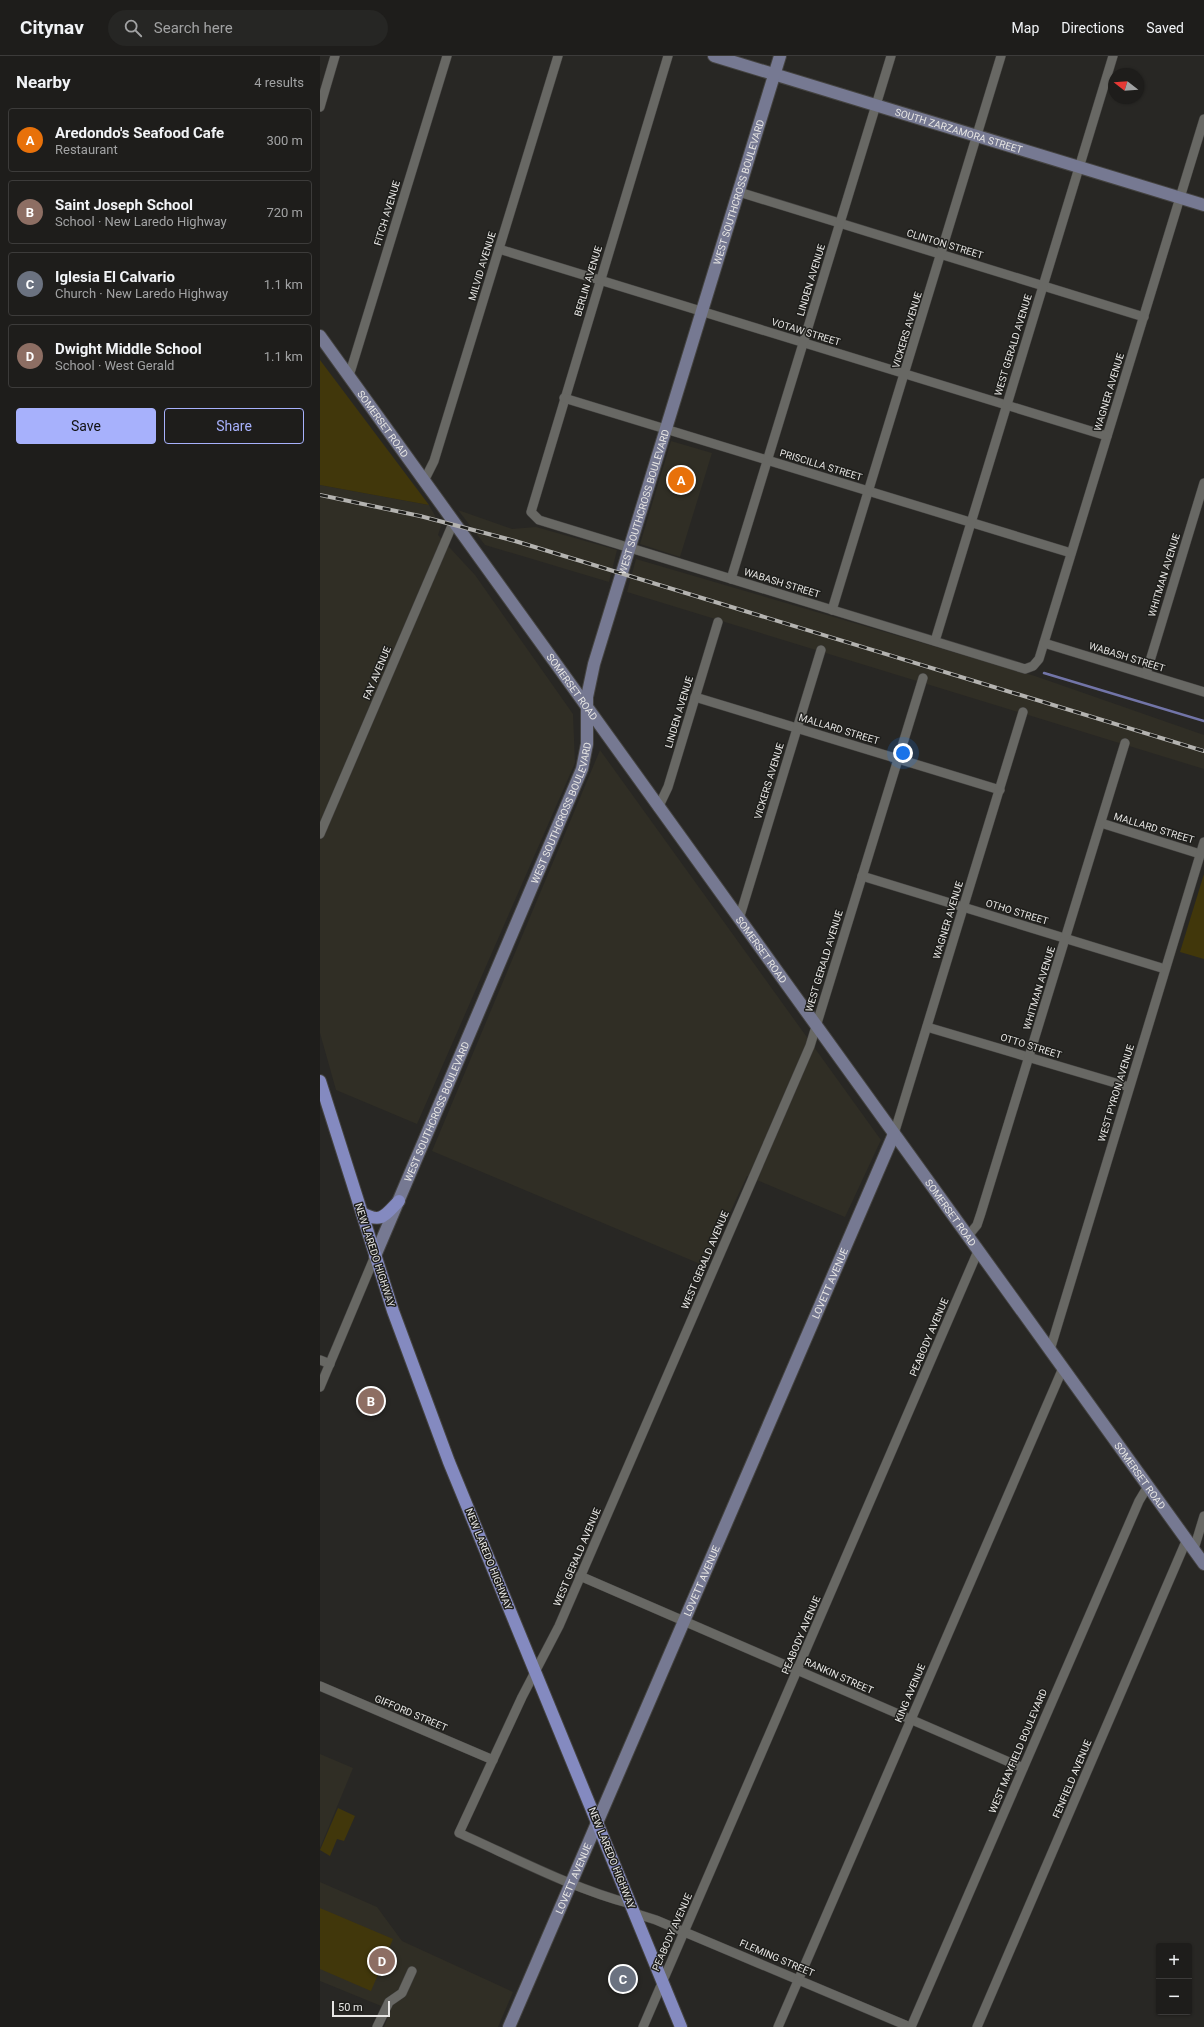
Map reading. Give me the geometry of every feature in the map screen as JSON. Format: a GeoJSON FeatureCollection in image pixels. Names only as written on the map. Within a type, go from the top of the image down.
{"type":"FeatureCollection","features":[{"type":"Feature","properties":{"kind":"main road","name":"SOUTH ZARZAMORA STREET"},"geometry":{"type":"LineString","coordinates":[[714,56],[976,137],[1204,205]]}},
{"type":"Feature","properties":{"kind":"main road","name":"WEST SOUTHCROSS BOULEVARD"},"geometry":{"type":"LineString","coordinates":[[375,1256],[578,781],[587,744],[588,688],[594,664],[631,548],[780,56]]}},
{"type":"Feature","properties":{"kind":"main road","name":"SOMERSET ROAD"},"geometry":{"type":"LineString","coordinates":[[320,336],[454,521],[489,573],[658,808],[1204,1564]]}},
{"type":"Feature","properties":{"kind":"main road","name":"NEW LAREDO HIGHWAY"},"geometry":{"type":"LineString","coordinates":[[320,1081],[375,1256],[409,1356],[449,1462],[681,2027]]}},
{"type":"Feature","properties":{"kind":"main road","name":"LOVETT AVENUE"},"geometry":{"type":"LineString","coordinates":[[510,2027],[894,1134]]}},
{"type":"Feature","properties":{"kind":"main road"},"geometry":{"type":"LineString","coordinates":[[362,1213],[370,1218],[380,1219],[399,1201]]}},
{"type":"Feature","properties":{"kind":"street"},"geometry":{"type":"LineString","coordinates":[[320,106],[335,56]]}},
{"type":"Feature","properties":{"kind":"street","name":"FITCH AVENUE"},"geometry":{"type":"LineString","coordinates":[[349,376],[447,56]]}},
{"type":"Feature","properties":{"kind":"street","name":"MILVID AVENUE"},"geometry":{"type":"LineString","coordinates":[[424,481],[434,461],[558,56]]}},
{"type":"Feature","properties":{"kind":"street","name":"BERLIN AVENUE"},"geometry":{"type":"LineString","coordinates":[[531,512],[668,56]]}},
{"type":"Feature","properties":{"kind":"street","name":"LINDEN AVENUE"},"geometry":{"type":"LineString","coordinates":[[732,579],[891,56]]}},
{"type":"Feature","properties":{"kind":"street","name":"VICKERS AVENUE"},"geometry":{"type":"LineString","coordinates":[[832,610],[942,255],[1001,56]]}},
{"type":"Feature","properties":{"kind":"street","name":"WEST GERALD AVENUE"},"geometry":{"type":"LineString","coordinates":[[935,641],[1113,56]]}},
{"type":"Feature","properties":{"kind":"street","name":"WAGNER AVENUE"},"geometry":{"type":"LineString","coordinates":[[1030,668],[1039,659],[1204,119]]}},
{"type":"Feature","properties":{"kind":"street","name":"CLINTON STREET"},"geometry":{"type":"LineString","coordinates":[[738,192],[942,255],[1043,284],[1144,317]]}},
{"type":"Feature","properties":{"kind":"street","name":"VOTAW STREET"},"geometry":{"type":"LineString","coordinates":[[499,249],[1107,436]]}},
{"type":"Feature","properties":{"kind":"street","name":"PRISCILLA STREET"},"geometry":{"type":"LineString","coordinates":[[564,398],[1071,554]]}},
{"type":"Feature","properties":{"kind":"street","name":"WHITMAN AVENUE"},"geometry":{"type":"LineString","coordinates":[[1146,674],[1204,483]]}},
{"type":"Feature","properties":{"kind":"street","name":"WABASH STREET"},"geometry":{"type":"LineString","coordinates":[[531,512],[535,518],[539,520],[1020,667],[1030,668]]}},
{"type":"Feature","properties":{"kind":"street","name":"FAY AVENUE"},"geometry":{"type":"LineString","coordinates":[[320,834],[454,521]]}},
{"type":"Feature","properties":{"kind":"street","name":"LINDEN AVENUE"},"geometry":{"type":"LineString","coordinates":[[658,808],[668,787],[718,622]]}},
{"type":"Feature","properties":{"kind":"street","name":"WABASH STREET"},"geometry":{"type":"LineString","coordinates":[[1044,643],[1204,692]]}},
{"type":"Feature","properties":{"kind":"street","name":"VICKERS AVENUE"},"geometry":{"type":"LineString","coordinates":[[739,919],[820,650]]}},
{"type":"Feature","properties":{"kind":"street","name":"WEST GERALD AVENUE"},"geometry":{"type":"LineString","coordinates":[[460,1833],[492,1760],[559,1626],[807,1053],[923,678]]}},
{"type":"Feature","properties":{"kind":"street","name":"MALLARD STREET"},"geometry":{"type":"LineString","coordinates":[[695,697],[1000,790]]}},
{"type":"Feature","properties":{"kind":"street","name":"WAGNER AVENUE"},"geometry":{"type":"LineString","coordinates":[[894,1134],[1023,712]]}},
{"type":"Feature","properties":{"kind":"street","name":"WHITMAN AVENUE"},"geometry":{"type":"LineString","coordinates":[[968,1236],[977,1224],[982,1213],[1125,743]]}},
{"type":"Feature","properties":{"kind":"street","name":"MALLARD STREET"},"geometry":{"type":"LineString","coordinates":[[1101,823],[1200,854]]}},
{"type":"Feature","properties":{"kind":"street","name":"WEST PYRON AVENUE"},"geometry":{"type":"LineString","coordinates":[[1050,1350],[1204,842]]}},
{"type":"Feature","properties":{"kind":"street","name":"OTHO STREET"},"geometry":{"type":"LineString","coordinates":[[862,876],[1165,969]]}},
{"type":"Feature","properties":{"kind":"street","name":"OTTO STREET"},"geometry":{"type":"LineString","coordinates":[[927,1027],[1129,1087]]}},
{"type":"Feature","properties":{"kind":"street","name":"PEABODY AVENUE"},"geometry":{"type":"LineString","coordinates":[[643,2027],[978,1251]]}},
{"type":"Feature","properties":{"kind":"street","name":"WEST SOUTHCROSS BOULEVARD"},"geometry":{"type":"LineString","coordinates":[[320,1386],[375,1256]]}},
{"type":"Feature","properties":{"kind":"street"},"geometry":{"type":"LineString","coordinates":[[320,1360],[330,1364]]}},
{"type":"Feature","properties":{"kind":"street","name":"KING AVENUE"},"geometry":{"type":"LineString","coordinates":[[778,2027],[1063,1368]]}},
{"type":"Feature","properties":{"kind":"street","name":"WEST MAYFIELD BOULEVARD"},"geometry":{"type":"LineString","coordinates":[[911,2027],[1135,1508],[1148,1486]]}},
{"type":"Feature","properties":{"kind":"street"},"geometry":{"type":"LineString","coordinates":[[1190,1544],[1204,1516]]}},
{"type":"Feature","properties":{"kind":"street","name":"FENFIELD AVENUE"},"geometry":{"type":"LineString","coordinates":[[977,2027],[1190,1544]]}},
{"type":"Feature","properties":{"kind":"street","name":"RANKIN STREET"},"geometry":{"type":"LineString","coordinates":[[580,1576],[1023,1768]]}},
{"type":"Feature","properties":{"kind":"street","name":"GIFFORD STREET"},"geometry":{"type":"LineString","coordinates":[[320,1686],[492,1760]]}},
{"type":"Feature","properties":{"kind":"street","name":"FLEMING STREET"},"geometry":{"type":"LineString","coordinates":[[460,1833],[684,1932],[911,2027]]}},
{"type":"Feature","properties":{"kind":"street"},"geometry":{"type":"LineString","coordinates":[[377,2027],[389,2002],[402,1993],[412,1971]]}},
{"type":"Feature","properties":{"kind":"shaded area"},"geometry":{"type":"Polygon","coordinates":[[[320,360],[429,505],[320,485],[320,360]]]}},
{"type":"Feature","properties":{"kind":"shaded area"},"geometry":{"type":"Polygon","coordinates":[[[671,441],[712,453],[680,557],[640,544],[671,441]]]}},
{"type":"Feature","properties":{"kind":"shaded area"},"geometry":{"type":"Polygon","coordinates":[[[320,485],[429,505],[441,526],[438,535],[475,575],[573,714],[575,763],[417,1124],[336,1090],[320,1033],[320,485]]]}},
{"type":"Feature","properties":{"kind":"shaded area"},"geometry":{"type":"Polygon","coordinates":[[[458,510],[512,529],[536,527],[617,550],[609,582],[485,545],[458,510]]]}},
{"type":"Feature","properties":{"kind":"shaded area"},"geometry":{"type":"Polygon","coordinates":[[[636,559],[1035,676],[1204,735],[1204,769],[627,592],[636,559]]]}},
{"type":"Feature","properties":{"kind":"shaded area"},"geometry":{"type":"Polygon","coordinates":[[[600,750],[881,1140],[845,1217],[747,1176],[705,1266],[432,1151],[600,750]]]}},
{"type":"Feature","properties":{"kind":"shaded area"},"geometry":{"type":"Polygon","coordinates":[[[1204,874],[1204,959],[1180,952],[1204,874]]]}},
{"type":"Feature","properties":{"kind":"shaded area"},"geometry":{"type":"Polygon","coordinates":[[[320,1754],[353,1768],[320,1848],[320,1754]]]}},
{"type":"Feature","properties":{"kind":"shaded area"},"geometry":{"type":"Polygon","coordinates":[[[338,1808],[355,1816],[344,1841],[337,1839],[330,1856],[320,1850],[338,1808]]]}},
{"type":"Feature","properties":{"kind":"shaded area"},"geometry":{"type":"Polygon","coordinates":[[[320,1882],[377,1907],[402,1941],[513,1992],[498,2027],[384,2027],[391,2010],[320,1981],[320,1882]]]}},
{"type":"Feature","properties":{"kind":"shaded area"},"geometry":{"type":"Polygon","coordinates":[[[320,1908],[393,1939],[371,1991],[320,1969],[320,1908]]]}},
{"type":"Feature","properties":{"kind":"waterway"},"geometry":{"type":"LineString","coordinates":[[1044,673],[1204,721]]}},
{"type":"Feature","properties":{"kind":"railway"},"geometry":{"type":"LineString","coordinates":[[320,495],[420,516],[515,541],[1204,751]]}},
{"type":"Feature","properties":{"kind":"place","name":"Aredondo's Seafood Cafe"},"geometry":{"type":"Point","coordinates":[681,480]}},
{"type":"Feature","properties":{"kind":"place","name":"Saint Joseph School"},"geometry":{"type":"Point","coordinates":[371,1401]}},
{"type":"Feature","properties":{"kind":"place","name":"Dwight Middle School"},"geometry":{"type":"Point","coordinates":[382,1961]}},
{"type":"Feature","properties":{"kind":"place","name":"Iglesia El Calvario"},"geometry":{"type":"Point","coordinates":[623,1979]}}]}
